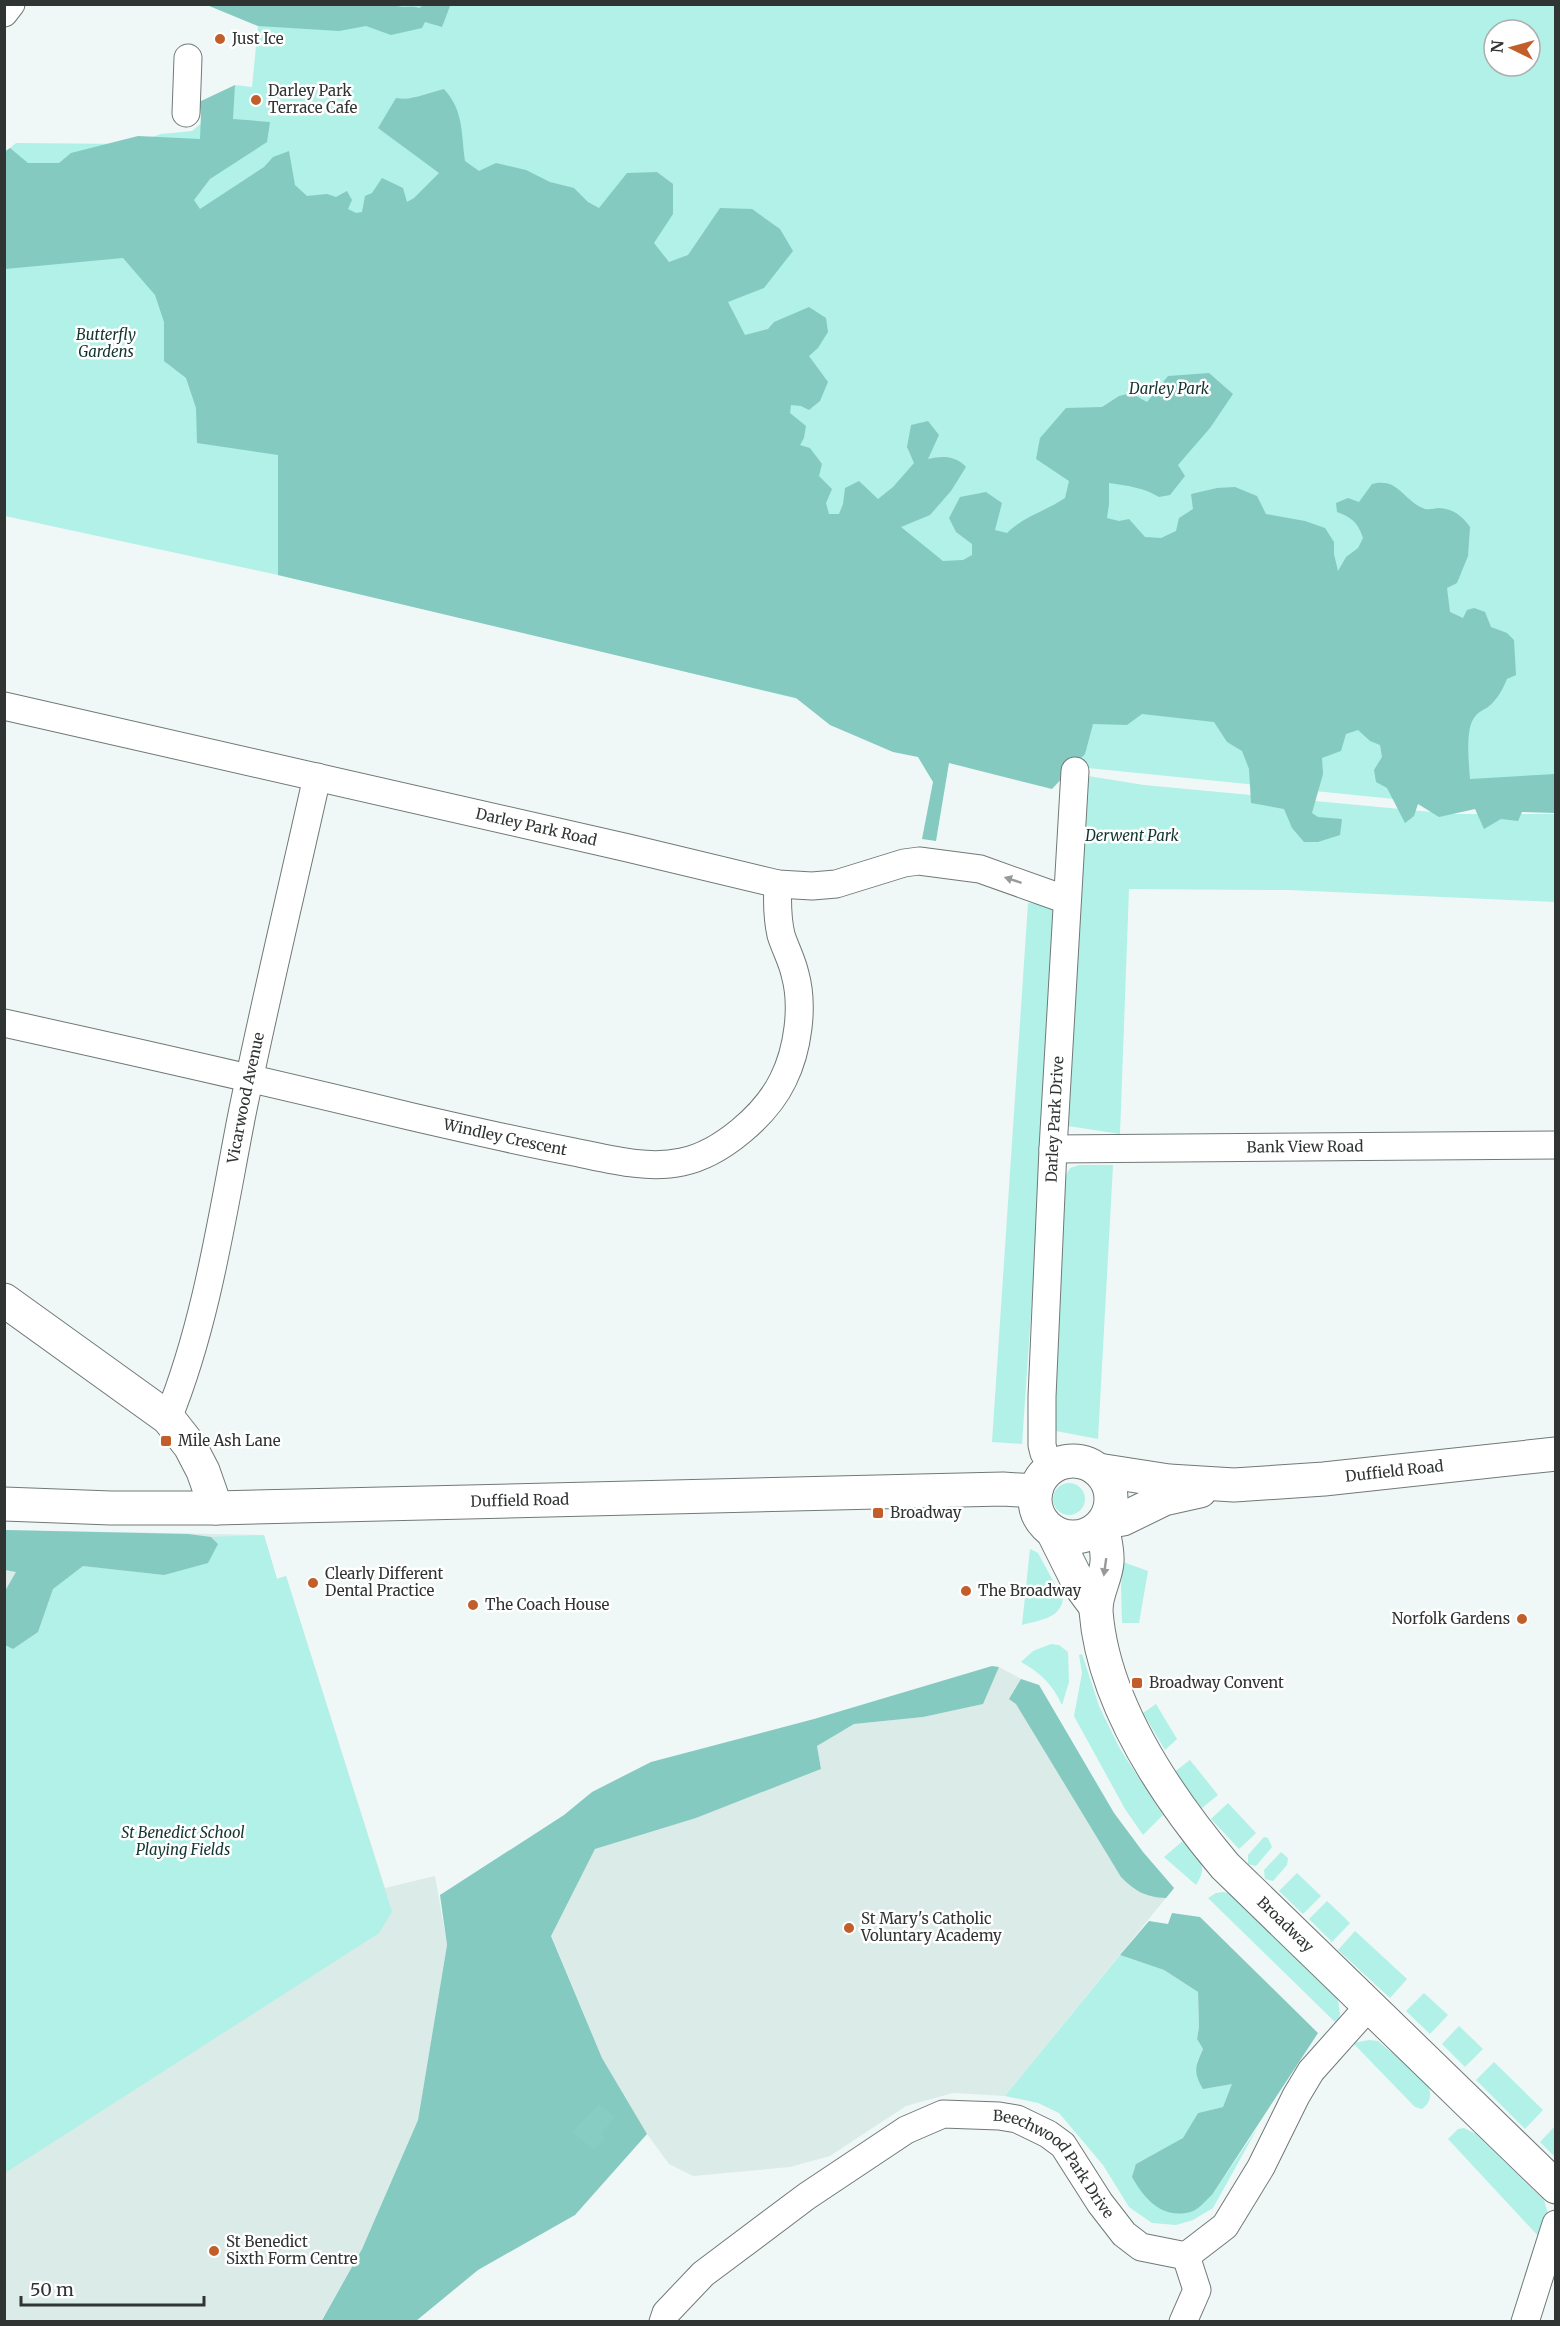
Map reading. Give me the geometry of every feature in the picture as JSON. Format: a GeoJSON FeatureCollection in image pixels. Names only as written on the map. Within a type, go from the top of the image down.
{"type":"FeatureCollection","features":[{"type":"Feature","properties":{"kind":"main road"},"geometry":{"type":"LineString","coordinates":[[4,1300],[168,1418],[190,1446],[203,1471],[216,1508]]}},
{"type":"Feature","properties":{"kind":"main road","name":"Duffield Road"},"geometry":{"type":"LineString","coordinates":[[1104,1524],[1123,1519],[1164,1498],[1234,1485],[1324,1479],[1556,1454]]}},
{"type":"Feature","properties":{"kind":"main road"},"geometry":{"type":"LineString","coordinates":[[1068,1461],[1081,1461],[1098,1470],[1109,1486],[1112,1499],[1104,1524],[1083,1536],[1070,1538],[1053,1532],[1040,1519],[1035,1507],[1045,1478],[1068,1461]]}},
{"type":"Feature","properties":{"kind":"main road","name":"Duffield Road"},"geometry":{"type":"LineString","coordinates":[[1098,1470],[1169,1481],[1234,1485]]}},
{"type":"Feature","properties":{"kind":"main road","name":"Duffield Road"},"geometry":{"type":"LineString","coordinates":[[4,1504],[111,1508],[216,1508],[1003,1489],[1045,1478]]}},
{"type":"Feature","properties":{"kind":"main road","name":"Broadway"},"geometry":{"type":"LineString","coordinates":[[1104,1524],[1107,1561],[1096,1607],[1098,1628],[1112,1679],[1153,1768],[1225,1866],[1556,2187]]}},
{"type":"Feature","properties":{"kind":"main road","name":"Broadway"},"geometry":{"type":"LineString","coordinates":[[1053,1532],[1080,1584],[1096,1607]]}},
{"type":"Feature","properties":{"kind":"street"},"geometry":{"type":"LineString","coordinates":[[4,13],[11,4]]}},
{"type":"Feature","properties":{"kind":"street"},"geometry":{"type":"LineString","coordinates":[[186,113],[188,58]]}},
{"type":"Feature","properties":{"kind":"street","name":"Darley Park Road"},"geometry":{"type":"LineString","coordinates":[[4,706],[778,884],[812,886],[836,884],[904,863],[919,861],[980,869],[1067,900]]}},
{"type":"Feature","properties":{"kind":"street","name":"Darley Park Drive"},"geometry":{"type":"LineString","coordinates":[[1045,1478],[1042,1409],[1053,1149],[1075,771]]}},
{"type":"Feature","properties":{"kind":"street","name":"Vicarwood Avenue"},"geometry":{"type":"LineString","coordinates":[[168,1418],[192,1349],[211,1269],[250,1077],[317,777]]}},
{"type":"Feature","properties":{"kind":"street","name":"Windley Crescent"},"geometry":{"type":"LineString","coordinates":[[4,1023],[250,1077],[486,1135],[597,1157],[653,1164],[682,1162],[714,1150],[741,1130],[764,1110],[784,1079],[794,1048],[800,998],[795,971],[782,936],[777,911],[778,884]]}},
{"type":"Feature","properties":{"kind":"street","name":"Bank View Road"},"geometry":{"type":"LineString","coordinates":[[1053,1149],[1556,1145]]}},
{"type":"Feature","properties":{"kind":"street"},"geometry":{"type":"LineString","coordinates":[[1184,2322],[1197,2290],[1186,2256],[1225,2226],[1261,2167],[1311,2071],[1369,2006]]}},
{"type":"Feature","properties":{"kind":"street","name":"Beechwood Park Drive"},"geometry":{"type":"LineString","coordinates":[[663,2322],[666,2313],[703,2274],[807,2196],[906,2130],[942,2114],[1017,2119],[1048,2134],[1063,2145],[1100,2203],[1124,2234],[1141,2247],[1186,2256]]}},
{"type":"Feature","properties":{"kind":"street"},"geometry":{"type":"LineString","coordinates":[[1525,2322],[1556,2224]]}},
{"type":"Feature","properties":{"kind":"shaded area"},"geometry":{"type":"Polygon","coordinates":[[[5,1530],[264,1535],[277,1579],[286,1576],[385,1888],[435,1876],[447,1945],[418,2120],[362,2249],[321,2321],[5,2322],[5,1530]]]}},
{"type":"Feature","properties":{"kind":"shaded area","name":"St Mary's Catholic Voluntary Academy"},"geometry":{"type":"Polygon","coordinates":[[[999,1667],[1021,1679],[1039,1685],[1114,1813],[1174,1888],[1005,2096],[953,2093],[906,2106],[830,2156],[790,2167],[693,2176],[669,2164],[647,2134],[602,2058],[551,1935],[595,1849],[696,1818],[821,1769],[817,1746],[854,1724],[923,1717],[982,1704],[999,1667]]]}},
{"type":"Feature","properties":{"kind":"shaded area"},"geometry":{"type":"Polygon","coordinates":[[[599,2104],[615,2117],[602,2133],[605,2137],[594,2150],[572,2132],[599,2104]]]}},
{"type":"Feature","properties":{"kind":"green space","name":"Darley Park"},"geometry":{"type":"Polygon","coordinates":[[[207,5],[1555,5],[1555,807],[1444,804],[1078,767],[509,629],[278,575],[5,516],[4,153],[16,143],[133,144],[161,134],[192,131],[214,113],[235,85],[252,87],[258,26],[207,5]]]}},
{"type":"Feature","properties":{"kind":"green space"},"geometry":{"type":"Polygon","coordinates":[[[207,5],[395,5],[419,8],[424,5],[450,6],[442,27],[425,22],[422,28],[391,35],[366,26],[339,31],[258,26],[207,5]]]}},
{"type":"Feature","properties":{"kind":"green space"},"geometry":{"type":"Polygon","coordinates":[[[235,85],[233,119],[270,122],[267,142],[210,179],[194,200],[200,209],[264,167],[273,157],[289,151],[295,185],[307,196],[327,194],[336,197],[347,191],[352,200],[348,209],[356,213],[362,212],[365,196],[372,193],[382,178],[403,188],[407,202],[439,173],[378,128],[396,98],[414,98],[444,89],[458,114],[465,161],[479,171],[496,163],[526,170],[550,182],[574,188],[588,202],[599,208],[627,173],[657,172],[673,184],[673,214],[654,243],[669,262],[688,255],[720,208],[752,209],[780,229],[793,251],[764,288],[728,302],[745,335],[768,329],[774,322],[809,307],[826,318],[828,332],[818,348],[809,356],[828,382],[820,401],[809,410],[791,405],[790,413],[806,426],[800,445],[810,448],[822,464],[819,476],[832,489],[826,503],[829,514],[839,514],[845,488],[859,481],[878,499],[893,487],[914,463],[907,447],[911,425],[928,421],[939,435],[928,459],[948,457],[966,467],[951,491],[930,515],[901,527],[943,561],[963,560],[972,555],[972,544],[956,532],[949,518],[960,497],[986,492],[1002,503],[995,530],[1007,533],[1021,522],[1065,498],[1069,481],[1036,459],[1040,438],[1066,408],[1102,407],[1119,396],[1131,393],[1147,402],[1168,376],[1209,373],[1233,394],[1210,428],[1178,465],[1185,476],[1170,495],[1159,497],[1141,489],[1109,483],[1107,518],[1119,521],[1129,519],[1145,537],[1161,538],[1176,531],[1179,518],[1193,509],[1191,494],[1217,488],[1235,487],[1257,496],[1266,514],[1305,521],[1325,528],[1334,542],[1338,571],[1346,557],[1358,548],[1363,538],[1354,522],[1337,512],[1336,503],[1348,498],[1359,502],[1372,484],[1389,484],[1425,509],[1439,508],[1457,514],[1470,527],[1468,556],[1457,583],[1447,588],[1450,612],[1463,618],[1467,610],[1474,608],[1485,612],[1491,627],[1507,633],[1514,640],[1516,675],[1507,679],[1494,701],[1471,723],[1468,747],[1470,779],[1555,774],[1555,813],[1522,812],[1518,821],[1501,819],[1484,829],[1475,809],[1439,817],[1418,804],[1414,816],[1405,823],[1387,788],[1376,782],[1374,770],[1382,757],[1380,745],[1370,741],[1358,730],[1346,734],[1341,751],[1322,758],[1323,774],[1312,813],[1318,817],[1342,819],[1340,835],[1318,842],[1304,842],[1292,828],[1284,809],[1251,803],[1249,769],[1242,751],[1227,742],[1214,722],[1142,714],[1127,725],[1093,724],[1085,754],[1052,789],[949,763],[936,841],[922,839],[933,782],[918,757],[893,752],[830,725],[796,698],[278,575],[278,455],[197,443],[196,408],[186,378],[164,361],[164,322],[155,295],[123,258],[5,269],[4,152],[10,148],[28,163],[59,163],[71,153],[138,136],[200,139],[199,102],[235,85]]]}},
{"type":"Feature","properties":{"kind":"green space","name":"Derwent Park"},"geometry":{"type":"Polygon","coordinates":[[[1082,775],[1144,785],[1453,814],[1555,814],[1555,902],[1289,890],[1129,889],[1120,1134],[1055,1124],[1082,775]]]}},
{"type":"Feature","properties":{"kind":"green space"},"geometry":{"type":"Polygon","coordinates":[[[1028,903],[1059,905],[1022,1444],[992,1442],[1028,903]]]}},
{"type":"Feature","properties":{"kind":"green space"},"geometry":{"type":"Polygon","coordinates":[[[1079,1165],[1113,1165],[1098,1439],[1053,1429],[1064,1179],[1070,1168],[1079,1165]]]}},
{"type":"Feature","properties":{"kind":"green space"},"geometry":{"type":"Polygon","coordinates":[[[1069,1483],[1080,1488],[1085,1499],[1080,1510],[1069,1515],[1058,1510],[1053,1499],[1058,1488],[1069,1483]]]}},
{"type":"Feature","properties":{"kind":"green space"},"geometry":{"type":"Polygon","coordinates":[[[5,1530],[188,1534],[211,1537],[218,1544],[208,1563],[164,1575],[83,1566],[53,1589],[38,1632],[13,1649],[5,1645],[5,1591],[16,1572],[5,1570],[5,1530]]]}},
{"type":"Feature","properties":{"kind":"green space","name":"St Benedict School Playing Fields"},"geometry":{"type":"Polygon","coordinates":[[[264,1535],[277,1579],[286,1576],[392,1912],[379,1933],[5,2173],[5,1645],[13,1649],[38,1632],[53,1589],[83,1566],[164,1575],[218,1544],[211,1537],[264,1535]]]}},
{"type":"Feature","properties":{"kind":"green space"},"geometry":{"type":"Polygon","coordinates":[[[1030,1549],[1038,1553],[1063,1599],[1058,1611],[1053,1615],[1022,1625],[1030,1549]]]}},
{"type":"Feature","properties":{"kind":"green space"},"geometry":{"type":"Polygon","coordinates":[[[1123,1562],[1148,1571],[1139,1623],[1122,1623],[1123,1562]]]}},
{"type":"Feature","properties":{"kind":"green space"},"geometry":{"type":"Polygon","coordinates":[[[1051,1644],[1059,1645],[1068,1652],[1069,1682],[1062,1705],[1045,1680],[1021,1662],[1033,1651],[1051,1644]]]}},
{"type":"Feature","properties":{"kind":"green space"},"geometry":{"type":"Polygon","coordinates":[[[1082,1654],[1099,1706],[1120,1749],[1163,1815],[1143,1835],[1125,1809],[1074,1716],[1082,1673],[1079,1655],[1082,1654]]]}},
{"type":"Feature","properties":{"kind":"green space"},"geometry":{"type":"Polygon","coordinates":[[[992,1666],[999,1667],[983,1704],[923,1717],[854,1724],[817,1746],[821,1769],[696,1818],[595,1849],[551,1936],[602,2058],[647,2134],[575,2215],[478,2270],[416,2321],[321,2322],[362,2249],[418,2120],[447,1945],[440,1895],[564,1815],[592,1792],[651,1762],[814,1719],[992,1666]]]}},
{"type":"Feature","properties":{"kind":"green space"},"geometry":{"type":"Polygon","coordinates":[[[1021,1679],[1039,1685],[1114,1813],[1174,1888],[1166,1898],[1141,1892],[1121,1877],[1016,1704],[1009,1699],[1021,1679]]]}},
{"type":"Feature","properties":{"kind":"green space"},"geometry":{"type":"Polygon","coordinates":[[[1156,1704],[1177,1739],[1165,1750],[1143,1713],[1156,1704]]]}},
{"type":"Feature","properties":{"kind":"green space"},"geometry":{"type":"Polygon","coordinates":[[[1190,1760],[1218,1795],[1202,1808],[1173,1773],[1190,1760]]]}},
{"type":"Feature","properties":{"kind":"green space"},"geometry":{"type":"Polygon","coordinates":[[[1228,1803],[1256,1833],[1239,1849],[1211,1819],[1228,1803]]]}},
{"type":"Feature","properties":{"kind":"green space"},"geometry":{"type":"Polygon","coordinates":[[[1264,1837],[1268,1838],[1272,1847],[1256,1866],[1248,1864],[1248,1855],[1264,1837]]]}},
{"type":"Feature","properties":{"kind":"green space"},"geometry":{"type":"Polygon","coordinates":[[[1185,1839],[1201,1861],[1202,1871],[1196,1885],[1164,1857],[1185,1839]]]}},
{"type":"Feature","properties":{"kind":"green space"},"geometry":{"type":"Polygon","coordinates":[[[1281,1852],[1288,1858],[1287,1865],[1273,1881],[1265,1879],[1264,1870],[1281,1852]]]}},
{"type":"Feature","properties":{"kind":"green space"},"geometry":{"type":"Polygon","coordinates":[[[1297,1873],[1321,1896],[1303,1914],[1279,1891],[1297,1873]]]}},
{"type":"Feature","properties":{"kind":"green space"},"geometry":{"type":"Polygon","coordinates":[[[1223,1892],[1232,1894],[1337,1992],[1340,2014],[1337,2024],[1208,1898],[1223,1892]]]}},
{"type":"Feature","properties":{"kind":"green space"},"geometry":{"type":"Polygon","coordinates":[[[1327,1901],[1350,1923],[1332,1942],[1309,1919],[1327,1901]]]}},
{"type":"Feature","properties":{"kind":"green space"},"geometry":{"type":"Polygon","coordinates":[[[1172,1913],[1200,1917],[1318,2033],[1212,2195],[1196,2210],[1183,2213],[1164,2211],[1149,2201],[1132,2177],[1136,2164],[1183,2138],[1198,2113],[1223,2107],[1232,2084],[1203,2089],[1196,2074],[1203,2049],[1197,2039],[1198,1992],[1164,1970],[1120,1955],[1149,1921],[1168,1924],[1172,1913]]]}},
{"type":"Feature","properties":{"kind":"green space"},"geometry":{"type":"Polygon","coordinates":[[[1355,1931],[1407,1979],[1390,1998],[1338,1950],[1355,1931]]]}},
{"type":"Feature","properties":{"kind":"green space"},"geometry":{"type":"Polygon","coordinates":[[[1120,1955],[1164,1970],[1198,1992],[1197,2039],[1203,2049],[1197,2062],[1233,2084],[1223,2107],[1198,2113],[1184,2138],[1136,2164],[1195,2210],[1212,2195],[1258,2127],[1213,2208],[1193,2220],[1176,2225],[1152,2223],[1129,2207],[1103,2165],[1059,2113],[1038,2103],[1005,2096],[1120,1955]]]}},
{"type":"Feature","properties":{"kind":"green space"},"geometry":{"type":"Polygon","coordinates":[[[1424,1993],[1448,2015],[1430,2034],[1406,2011],[1424,1993]]]}},
{"type":"Feature","properties":{"kind":"green space"},"geometry":{"type":"Polygon","coordinates":[[[1459,2026],[1483,2049],[1465,2067],[1442,2044],[1459,2026]]]}},
{"type":"Feature","properties":{"kind":"green space"},"geometry":{"type":"Polygon","coordinates":[[[1378,2041],[1426,2083],[1430,2097],[1422,2109],[1415,2107],[1353,2043],[1378,2041]]]}},
{"type":"Feature","properties":{"kind":"green space"},"geometry":{"type":"Polygon","coordinates":[[[1494,2062],[1543,2110],[1525,2129],[1476,2080],[1494,2062]]]}},
{"type":"Feature","properties":{"kind":"green space"},"geometry":{"type":"Polygon","coordinates":[[[1555,2126],[1555,2157],[1540,2142],[1555,2126]]]}},
{"type":"Feature","properties":{"kind":"green space"},"geometry":{"type":"Polygon","coordinates":[[[1464,2128],[1476,2134],[1544,2200],[1548,2214],[1540,2238],[1448,2139],[1458,2129],[1464,2128]]]}},
{"type":"Feature","properties":{"kind":"place","name":"Just Ice"},"geometry":{"type":"Point","coordinates":[220,39]}},
{"type":"Feature","properties":{"kind":"place","name":"Darley Park Terrace Cafe"},"geometry":{"type":"Point","coordinates":[256,100]}},
{"type":"Feature","properties":{"kind":"place","name":"Mile Ash Lane"},"geometry":{"type":"Point","coordinates":[166,1441]}},
{"type":"Feature","properties":{"kind":"place","name":"Broadway"},"geometry":{"type":"Point","coordinates":[878,1513]}},
{"type":"Feature","properties":{"kind":"place","name":"Clearly Different Dental Practice"},"geometry":{"type":"Point","coordinates":[313,1583]}},
{"type":"Feature","properties":{"kind":"place","name":"The Broadway"},"geometry":{"type":"Point","coordinates":[966,1591]}},
{"type":"Feature","properties":{"kind":"place","name":"The Coach House"},"geometry":{"type":"Point","coordinates":[473,1605]}},
{"type":"Feature","properties":{"kind":"place","name":"Norfolk Gardens"},"geometry":{"type":"Point","coordinates":[1522,1619]}},
{"type":"Feature","properties":{"kind":"place","name":"Broadway Convent"},"geometry":{"type":"Point","coordinates":[1137,1683]}},
{"type":"Feature","properties":{"kind":"place","name":"St Mary's Catholic Voluntary Academy"},"geometry":{"type":"Point","coordinates":[849,1928]}},
{"type":"Feature","properties":{"kind":"place","name":"St Benedict Sixth Form Centre"},"geometry":{"type":"Point","coordinates":[214,2251]}},
{"type":"Feature","properties":{"kind":"park label","name":"Butterfly Gardens"},"geometry":{"type":"Point","coordinates":[106,344]}}]}
